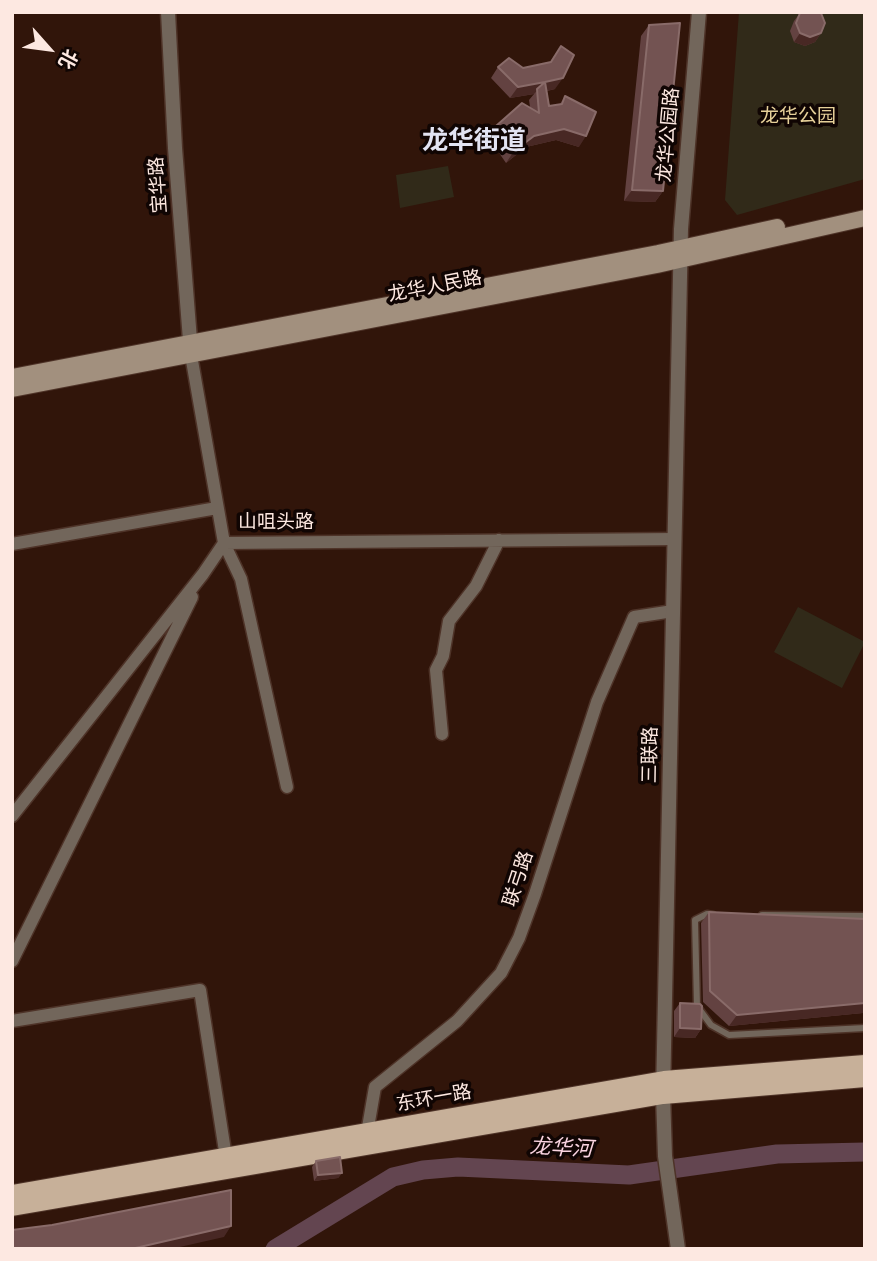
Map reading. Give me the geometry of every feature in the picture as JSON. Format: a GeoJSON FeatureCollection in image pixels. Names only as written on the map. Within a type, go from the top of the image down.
{"type":"FeatureCollection","features":[{"type":"Feature","properties":{"kind":"main road","name":"龙华人民路"},"geometry":{"type":"LineString","coordinates":[[680,254],[865,208]]}},
{"type":"Feature","properties":{"kind":"main road","name":"龙华人民路"},"geometry":{"type":"LineString","coordinates":[[12,389],[191,349],[865,218]]}},
{"type":"Feature","properties":{"kind":"main road","name":"龙华人民路"},"geometry":{"type":"LineString","coordinates":[[12,377],[191,349]]}},
{"type":"Feature","properties":{"kind":"main road","name":"东环一路"},"geometry":{"type":"LineString","coordinates":[[12,1194],[227,1163],[663,1088],[865,1064]]}},
{"type":"Feature","properties":{"kind":"main road","name":"东环一路"},"geometry":{"type":"LineString","coordinates":[[663,1088],[865,1078]]}},
{"type":"Feature","properties":{"kind":"main road","name":"东环一路"},"geometry":{"type":"LineString","coordinates":[[12,1207],[227,1163]]}},
{"type":"Feature","properties":{"kind":"street","name":"宝华路"},"geometry":{"type":"LineString","coordinates":[[168,12],[176,162],[191,349]]}},
{"type":"Feature","properties":{"kind":"street","name":"龙华公园路"},"geometry":{"type":"LineString","coordinates":[[680,254],[699,12]]}},
{"type":"Feature","properties":{"kind":"street","name":"三联路"},"geometry":{"type":"LineString","coordinates":[[678,1249],[665,1156],[663,1088],[680,254]]}},
{"type":"Feature","properties":{"kind":"street"},"geometry":{"type":"LineString","coordinates":[[191,349],[224,542],[241,579],[287,787]]}},
{"type":"Feature","properties":{"kind":"street"},"geometry":{"type":"LineString","coordinates":[[12,544],[217,508]]}},
{"type":"Feature","properties":{"kind":"street","name":"山咀头路"},"geometry":{"type":"LineString","coordinates":[[12,816],[204,575],[224,542],[675,538]]}},
{"type":"Feature","properties":{"kind":"street"},"geometry":{"type":"LineString","coordinates":[[442,734],[436,670],[443,656],[449,621],[476,586],[499,540]]}},
{"type":"Feature","properties":{"kind":"street"},"geometry":{"type":"LineString","coordinates":[[12,961],[204,575]]}},
{"type":"Feature","properties":{"kind":"street","name":"联弓路"},"geometry":{"type":"LineString","coordinates":[[366,1139],[375,1087],[457,1021],[501,973],[519,938],[535,894],[597,702],[634,617],[673,611]]}},
{"type":"Feature","properties":{"kind":"street"},"geometry":{"type":"LineString","coordinates":[[12,1021],[200,990],[227,1163]]}},
{"type":"Feature","properties":{"kind":"lane"},"geometry":{"type":"LineString","coordinates":[[720,915],[707,915],[695,920],[697,1006],[711,1025],[729,1035],[865,1028]]}},
{"type":"Feature","properties":{"kind":"lane"},"geometry":{"type":"LineString","coordinates":[[760,915],[865,916]]}},
{"type":"Feature","properties":{"kind":"green space","name":"龙华公园"},"geometry":{"type":"Polygon","coordinates":[[[739,12],[865,12],[865,179],[737,215],[725,200],[739,12]]]}},
{"type":"Feature","properties":{"kind":"green space"},"geometry":{"type":"Polygon","coordinates":[[[448,166],[454,197],[400,208],[396,175],[448,166]]]}},
{"type":"Feature","properties":{"kind":"green space"},"geometry":{"type":"Polygon","coordinates":[[[798,607],[865,642],[842,688],[774,652],[798,607]]]}},
{"type":"Feature","properties":{"kind":"building"},"geometry":{"type":"Polygon","coordinates":[[[802,12],[821,13],[825,23],[821,33],[810,37],[800,33],[796,23],[802,12]]]}},
{"type":"Feature","properties":{"kind":"building"},"geometry":{"type":"Polygon","coordinates":[[[680,23],[663,191],[632,190],[649,25],[680,23]]]}},
{"type":"Feature","properties":{"kind":"building"},"geometry":{"type":"Polygon","coordinates":[[[561,46],[574,55],[563,78],[518,87],[498,67],[509,58],[523,68],[551,62],[561,46]]]}},
{"type":"Feature","properties":{"kind":"building"},"geometry":{"type":"Polygon","coordinates":[[[545,82],[549,106],[562,104],[565,96],[596,112],[586,136],[564,129],[534,136],[514,151],[496,126],[522,103],[539,113],[537,89],[545,82]]]}},
{"type":"Feature","properties":{"kind":"building"},"geometry":{"type":"Polygon","coordinates":[[[709,912],[865,919],[865,1003],[737,1015],[710,991],[709,912]]]}},
{"type":"Feature","properties":{"kind":"building"},"geometry":{"type":"Polygon","coordinates":[[[680,1003],[702,1006],[701,1029],[680,1028],[680,1003]]]}},
{"type":"Feature","properties":{"kind":"building"},"geometry":{"type":"Polygon","coordinates":[[[340,1157],[342,1173],[318,1175],[316,1161],[340,1157]]]}},
{"type":"Feature","properties":{"kind":"building"},"geometry":{"type":"Polygon","coordinates":[[[231,1190],[231,1226],[131,1249],[12,1249],[12,1230],[52,1225],[231,1190]]]}},
{"type":"Feature","properties":{"kind":"waterway","name":"龙华河"},"geometry":{"type":"LineString","coordinates":[[275,1249],[393,1177],[423,1170],[458,1167],[629,1175],[777,1154],[865,1152]]}},
{"type":"Feature","properties":{"kind":"district","name":"龙华街道"},"geometry":{"type":"Point","coordinates":[474,142]}}]}
